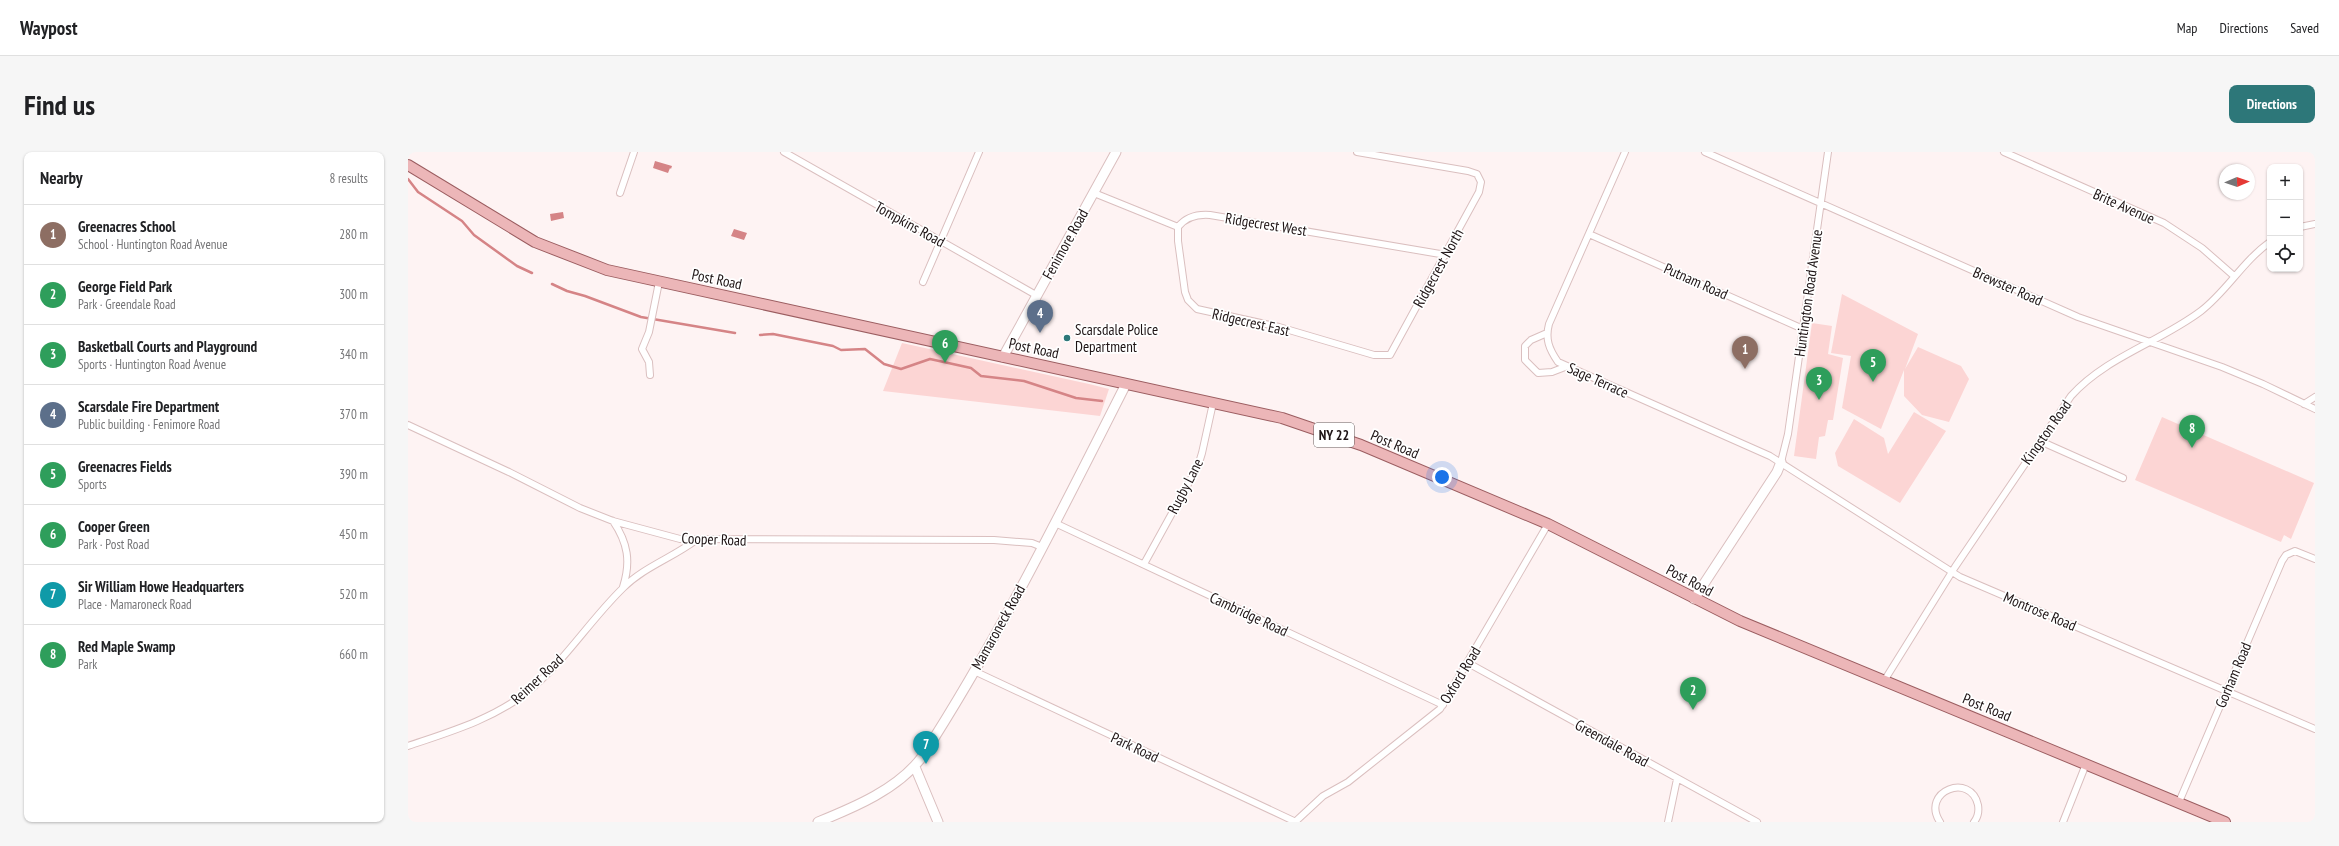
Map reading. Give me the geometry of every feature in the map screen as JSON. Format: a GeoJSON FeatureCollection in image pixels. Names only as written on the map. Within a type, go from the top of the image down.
{"type":"FeatureCollection","features":[{"type":"Feature","properties":{"kind":"main road","name":"Post Road"},"geometry":{"type":"LineString","coordinates":[[408,165],[541,245],[600,268],[1282,418],[1332,434],[1548,524],[1740,621],[2179,802],[2224,822]]}},
{"type":"Feature","properties":{"kind":"street"},"geometry":{"type":"LineString","coordinates":[[620,193],[634,152]]}},
{"type":"Feature","properties":{"kind":"street","name":"Tompkins Road"},"geometry":{"type":"LineString","coordinates":[[784,152],[1036,295]]}},
{"type":"Feature","properties":{"kind":"street"},"geometry":{"type":"LineString","coordinates":[[923,282],[979,152]]}},
{"type":"Feature","properties":{"kind":"street","name":"Fenimore Road"},"geometry":{"type":"LineString","coordinates":[[1003,357],[1116,152]]}},
{"type":"Feature","properties":{"kind":"street","name":"Ridgecrest North"},"geometry":{"type":"LineString","coordinates":[[1357,152],[1468,171],[1477,174],[1480,178],[1479,192],[1390,356]]}},
{"type":"Feature","properties":{"kind":"street"},"geometry":{"type":"LineString","coordinates":[[1565,366],[1552,372],[1538,373],[1533,370],[1525,360],[1525,346],[1531,340],[1547,333],[1625,152]]}},
{"type":"Feature","properties":{"kind":"street","name":"Brewster Road"},"geometry":{"type":"LineString","coordinates":[[1705,152],[2078,317],[2146,342],[2222,367],[2263,384],[2315,409]]}},
{"type":"Feature","properties":{"kind":"street","name":"Huntington Road Avenue"},"geometry":{"type":"LineString","coordinates":[[1694,599],[1777,472],[1781,462],[1787,441],[1828,152]]}},
{"type":"Feature","properties":{"kind":"street","name":"Brite Avenue"},"geometry":{"type":"LineString","coordinates":[[2004,152],[2164,223],[2202,248],[2234,276]]}},
{"type":"Feature","properties":{"kind":"street"},"geometry":{"type":"LineString","coordinates":[[1094,193],[1178,227]]}},
{"type":"Feature","properties":{"kind":"street","name":"Ridgecrest West"},"geometry":{"type":"LineString","coordinates":[[1178,227],[1188,218],[1200,215],[1210,215],[1446,255]]}},
{"type":"Feature","properties":{"kind":"street"},"geometry":{"type":"LineString","coordinates":[[2303,226],[2315,224]]}},
{"type":"Feature","properties":{"kind":"street","name":"Ridgecrest East"},"geometry":{"type":"LineString","coordinates":[[1178,227],[1178,241],[1185,292],[1188,300],[1197,309],[1279,327],[1374,355],[1390,356]]}},
{"type":"Feature","properties":{"kind":"street","name":"Putnam Road"},"geometry":{"type":"LineString","coordinates":[[1589,234],[1803,329]]}},
{"type":"Feature","properties":{"kind":"street","name":"Kingston Road"},"geometry":{"type":"LineString","coordinates":[[1884,681],[1953,572],[2071,396],[2084,382],[2146,342],[2202,310],[2234,276],[2267,245]]}},
{"type":"Feature","properties":{"kind":"street"},"geometry":{"type":"LineString","coordinates":[[650,375],[649,362],[642,349],[651,323],[659,282]]}},
{"type":"Feature","properties":{"kind":"street","name":"Sage Terrace"},"geometry":{"type":"LineString","coordinates":[[1547,333],[1553,355],[1565,366],[1781,462]]}},
{"type":"Feature","properties":{"kind":"street","name":"Mamaroneck Road"},"geometry":{"type":"LineString","coordinates":[[824,821],[877,794],[915,767],[974,671],[1055,523],[1126,384]]}},
{"type":"Feature","properties":{"kind":"street"},"geometry":{"type":"LineString","coordinates":[[2304,404],[2315,397]]}},
{"type":"Feature","properties":{"kind":"street","name":"Rugby Lane"},"geometry":{"type":"LineString","coordinates":[[1144,564],[1198,466],[1213,403]]}},
{"type":"Feature","properties":{"kind":"street","name":"Cooper Road"},"geometry":{"type":"LineString","coordinates":[[408,425],[509,472],[580,508],[662,535],[696,540],[994,540],[1032,543],[1042,547]]}},
{"type":"Feature","properties":{"kind":"street"},"geometry":{"type":"LineString","coordinates":[[2040,441],[2123,478]]}},
{"type":"Feature","properties":{"kind":"street","name":"Montrose Road"},"geometry":{"type":"LineString","coordinates":[[1781,462],[1953,572],[1988,589],[2227,690],[2315,729]]}},
{"type":"Feature","properties":{"kind":"street","name":"Reimer Road"},"geometry":{"type":"LineString","coordinates":[[613,520],[628,550],[627,573],[622,589]]}},
{"type":"Feature","properties":{"kind":"street","name":"Cambridge Road"},"geometry":{"type":"LineString","coordinates":[[1055,523],[1443,705]]}},
{"type":"Feature","properties":{"kind":"street","name":"Oxford Road"},"geometry":{"type":"LineString","coordinates":[[1296,822],[1323,796],[1348,782],[1420,726],[1443,705],[1548,524]]}},
{"type":"Feature","properties":{"kind":"street","name":"Reimer Road"},"geometry":{"type":"LineString","coordinates":[[408,746],[479,721],[506,707],[522,696],[558,661],[622,589],[642,572],[696,540]]}},
{"type":"Feature","properties":{"kind":"street","name":"Gorham Road"},"geometry":{"type":"LineString","coordinates":[[2179,802],[2282,561],[2292,552],[2300,553],[2315,559]]}},
{"type":"Feature","properties":{"kind":"street","name":"Greendale Road"},"geometry":{"type":"LineString","coordinates":[[1468,663],[1757,822]]}},
{"type":"Feature","properties":{"kind":"street","name":"Park Road"},"geometry":{"type":"LineString","coordinates":[[974,671],[1296,822]]}},
{"type":"Feature","properties":{"kind":"street"},"geometry":{"type":"LineString","coordinates":[[2063,822],[2086,764]]}},
{"type":"Feature","properties":{"kind":"street"},"geometry":{"type":"LineString","coordinates":[[915,767],[938,822]]}},
{"type":"Feature","properties":{"kind":"street"},"geometry":{"type":"LineString","coordinates":[[1668,822],[1677,779]]}},
{"type":"Feature","properties":{"kind":"street"},"geometry":{"type":"LineString","coordinates":[[1940,822],[1935,810],[1936,802],[1944,792],[1954,787],[1968,790],[1977,800],[1978,814],[1974,822]]}},
{"type":"Feature","properties":{"kind":"shaded area"},"geometry":{"type":"Polygon","coordinates":[[[655,161],[672,166],[671,169],[670,168],[668,173],[653,168],[655,161]]]}},
{"type":"Feature","properties":{"kind":"shaded area"},"geometry":{"type":"Polygon","coordinates":[[[563,212],[564,218],[551,221],[550,214],[563,212]]]}},
{"type":"Feature","properties":{"kind":"shaded area"},"geometry":{"type":"Polygon","coordinates":[[[734,229],[747,233],[744,240],[731,236],[734,229]]]}},
{"type":"Feature","properties":{"kind":"shaded area"},"geometry":{"type":"Polygon","coordinates":[[[1842,294],[1918,334],[1905,369],[1918,347],[1961,366],[1969,379],[1949,422],[1922,415],[1904,396],[1904,370],[1881,429],[1842,408],[1851,356],[1831,353],[1842,294]]]}},
{"type":"Feature","properties":{"kind":"shaded area"},"geometry":{"type":"Polygon","coordinates":[[[1812,323],[1832,326],[1828,354],[1843,358],[1833,420],[1828,420],[1825,436],[1819,437],[1816,459],[1794,456],[1812,323]]]}},
{"type":"Feature","properties":{"kind":"shaded area"},"geometry":{"type":"Polygon","coordinates":[[[902,343],[1109,389],[1100,416],[883,391],[902,343]]]}},
{"type":"Feature","properties":{"kind":"shaded area"},"geometry":{"type":"Polygon","coordinates":[[[1914,412],[1946,431],[1900,503],[1838,466],[1835,453],[1854,419],[1884,438],[1888,454],[1914,412]]]}},
{"type":"Feature","properties":{"kind":"shaded area"},"geometry":{"type":"Polygon","coordinates":[[[2162,417],[2314,483],[2291,539],[2284,535],[2281,542],[2135,480],[2162,417]]]}},
{"type":"Feature","properties":{"kind":"waterway"},"geometry":{"type":"LineString","coordinates":[[408,179],[418,192],[462,221],[474,235],[517,266],[532,273]]}},
{"type":"Feature","properties":{"kind":"waterway"},"geometry":{"type":"LineString","coordinates":[[552,284],[567,291],[585,296],[641,317],[735,333]]}},
{"type":"Feature","properties":{"kind":"waterway"},"geometry":{"type":"LineString","coordinates":[[760,335],[773,334],[833,346],[841,350],[865,349],[884,364],[901,369],[930,359],[971,368],[981,376],[1024,381],[1076,398],[1102,401]]}},
{"type":"Feature","properties":{"kind":"place","name":"Scarsdale Fire Department"},"geometry":{"type":"Point","coordinates":[1040,333]}},
{"type":"Feature","properties":{"kind":"place","name":"Scarsdale Police Department"},"geometry":{"type":"Point","coordinates":[1067,338]}},
{"type":"Feature","properties":{"kind":"place","name":"Cooper Green"},"geometry":{"type":"Point","coordinates":[945,363]}},
{"type":"Feature","properties":{"kind":"place","name":"Greenacres School"},"geometry":{"type":"Point","coordinates":[1745,369]}},
{"type":"Feature","properties":{"kind":"place","name":"Greenacres Fields"},"geometry":{"type":"Point","coordinates":[1873,382]}},
{"type":"Feature","properties":{"kind":"place","name":"Basketball Courts and Playground"},"geometry":{"type":"Point","coordinates":[1819,400]}},
{"type":"Feature","properties":{"kind":"place","name":"Red Maple Swamp"},"geometry":{"type":"Point","coordinates":[2192,448]}},
{"type":"Feature","properties":{"kind":"place","name":"George Field Park"},"geometry":{"type":"Point","coordinates":[1693,710]}},
{"type":"Feature","properties":{"kind":"place","name":"Sir William Howe Headquarters"},"geometry":{"type":"Point","coordinates":[926,764]}}]}
